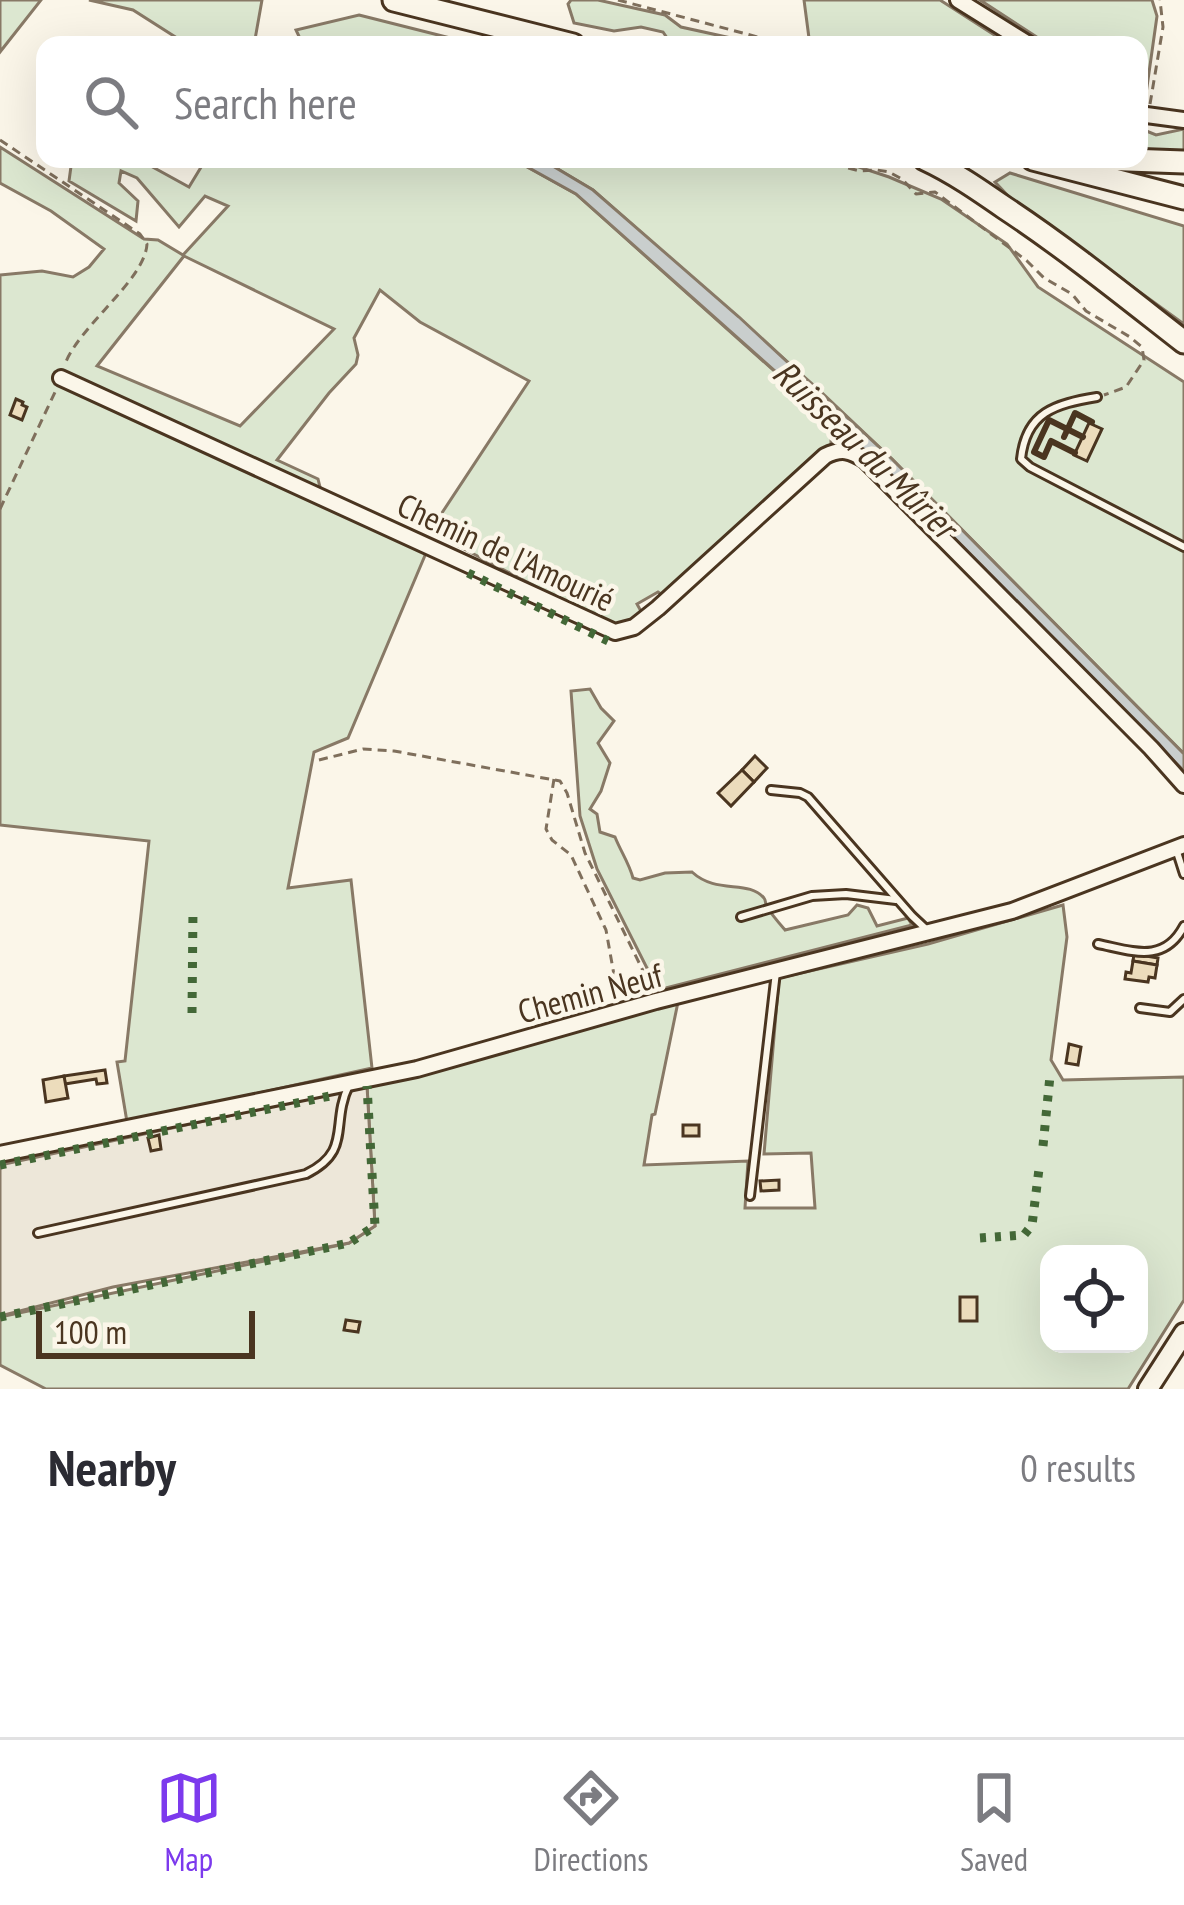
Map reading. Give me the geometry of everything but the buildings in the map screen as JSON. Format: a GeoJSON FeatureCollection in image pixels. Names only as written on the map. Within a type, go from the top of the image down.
{"type":"FeatureCollection","features":[{"type":"Feature","properties":{"kind":"highway"},"geometry":{"type":"LineString","coordinates":[[394,0],[537,36]]}},
{"type":"Feature","properties":{"kind":"highway"},"geometry":{"type":"LineString","coordinates":[[1148,161],[1184,162]]}},
{"type":"Feature","properties":{"kind":"highway"},"geometry":{"type":"LineString","coordinates":[[941,168],[1034,227],[1184,342]]}},
{"type":"Feature","properties":{"kind":"highway"},"geometry":{"type":"LineString","coordinates":[[1068,168],[1184,198]]}},
{"type":"Feature","properties":{"kind":"main road"},"geometry":{"type":"LineString","coordinates":[[1148,1389],[1184,1333]]}},
{"type":"Feature","properties":{"kind":"street"},"geometry":{"type":"LineString","coordinates":[[958,0],[1016,36]]}},
{"type":"Feature","properties":{"kind":"street"},"geometry":{"type":"LineString","coordinates":[[1148,116],[1184,120]]}},
{"type":"Feature","properties":{"kind":"street","name":"Chemin de l'Amourié"},"geometry":{"type":"LineString","coordinates":[[61,378],[615,632],[634,627],[658,608],[825,456],[838,449],[853,452],[1184,785]]}},
{"type":"Feature","properties":{"kind":"street","name":"Chemin Neuf"},"geometry":{"type":"LineString","coordinates":[[0,1154],[417,1069],[658,1001],[1012,911],[1180,847]]}},
{"type":"Feature","properties":{"kind":"lane"},"geometry":{"type":"LineString","coordinates":[[1097,398],[1062,404],[1034,421],[1021,459],[1184,547]]}},
{"type":"Feature","properties":{"kind":"lane"},"geometry":{"type":"LineString","coordinates":[[771,790],[808,796],[931,934]]}},
{"type":"Feature","properties":{"kind":"lane"},"geometry":{"type":"LineString","coordinates":[[1180,847],[1184,874]]}},
{"type":"Feature","properties":{"kind":"lane"},"geometry":{"type":"LineString","coordinates":[[740,916],[812,896],[845,894],[898,901]]}},
{"type":"Feature","properties":{"kind":"lane"},"geometry":{"type":"LineString","coordinates":[[1098,944],[1145,953],[1160,951],[1184,926]]}},
{"type":"Feature","properties":{"kind":"lane"},"geometry":{"type":"LineString","coordinates":[[750,1196],[776,972]]}},
{"type":"Feature","properties":{"kind":"lane"},"geometry":{"type":"LineString","coordinates":[[1140,1009],[1170,1012],[1184,999]]}},
{"type":"Feature","properties":{"kind":"lane"},"geometry":{"type":"LineString","coordinates":[[38,1233],[321,1167],[334,1154],[341,1101],[350,1082]]}},
{"type":"Feature","properties":{"kind":"path"},"geometry":{"type":"LineString","coordinates":[[618,0],[754,36]]}},
{"type":"Feature","properties":{"kind":"path"},"geometry":{"type":"LineString","coordinates":[[1148,94],[1163,27],[1160,0]]}},
{"type":"Feature","properties":{"kind":"path"},"geometry":{"type":"LineString","coordinates":[[0,140],[36,164]]}},
{"type":"Feature","properties":{"kind":"path"},"geometry":{"type":"LineString","coordinates":[[0,509],[68,356],[147,254],[140,234],[42,168]]}},
{"type":"Feature","properties":{"kind":"path"},"geometry":{"type":"LineString","coordinates":[[848,168],[877,170],[902,179],[916,194],[935,192],[1044,278],[1072,294],[1085,310],[1142,347],[1144,360],[1126,387],[1097,398]]}},
{"type":"Feature","properties":{"kind":"path"},"geometry":{"type":"LineString","coordinates":[[319,760],[363,749],[394,751],[560,781],[585,853],[658,1001]]}},
{"type":"Feature","properties":{"kind":"path"},"geometry":{"type":"LineString","coordinates":[[554,779],[546,829],[551,840],[571,855],[606,930],[616,986],[624,987],[640,1006]]}},
{"type":"Feature","properties":{"kind":"green space"},"geometry":{"type":"Polygon","coordinates":[[[0,0],[41,0],[0,52],[0,0]]]}},
{"type":"Feature","properties":{"kind":"green space"},"geometry":{"type":"Polygon","coordinates":[[[89,0],[262,0],[256,36],[174,36],[133,10],[89,0]]]}},
{"type":"Feature","properties":{"kind":"green space"},"geometry":{"type":"Polygon","coordinates":[[[598,0],[665,15],[681,27],[722,36],[666,36],[641,27],[614,31],[574,23],[568,4],[598,0]]]}},
{"type":"Feature","properties":{"kind":"green space"},"geometry":{"type":"Polygon","coordinates":[[[804,0],[940,0],[996,36],[809,36],[804,0]]]}},
{"type":"Feature","properties":{"kind":"green space"},"geometry":{"type":"Polygon","coordinates":[[[980,0],[1152,0],[1157,16],[1148,80],[1148,36],[1035,36],[980,0]]]}},
{"type":"Feature","properties":{"kind":"green space"},"geometry":{"type":"Polygon","coordinates":[[[359,15],[442,36],[299,36],[296,30],[359,15]]]}},
{"type":"Feature","properties":{"kind":"green space"},"geometry":{"type":"Polygon","coordinates":[[[1184,129],[1184,155],[1148,153],[1148,132],[1156,135],[1184,129]]]}},
{"type":"Feature","properties":{"kind":"green space"},"geometry":{"type":"Polygon","coordinates":[[[0,147],[144,239],[158,240],[183,255],[228,206],[205,196],[179,227],[137,178],[121,171],[119,183],[138,201],[136,221],[69,181],[71,168],[154,168],[189,187],[201,168],[529,168],[576,194],[847,436],[831,438],[831,445],[664,596],[658,592],[637,604],[642,613],[637,617],[623,623],[601,621],[430,531],[529,381],[420,322],[380,290],[354,338],[356,364],[277,460],[318,479],[324,503],[426,553],[348,738],[314,752],[288,888],[351,880],[372,1068],[127,1122],[117,1062],[125,1061],[149,841],[0,825],[0,275],[42,271],[73,277],[104,249],[51,211],[0,183],[0,147]],[[184,256],[97,366],[240,426],[334,329],[184,256]]]}},
{"type":"Feature","properties":{"kind":"green space"},"geometry":{"type":"Polygon","coordinates":[[[556,168],[862,168],[941,199],[1007,244],[1038,287],[1184,382],[1184,754],[892,459],[593,190],[556,168]]]}},
{"type":"Feature","properties":{"kind":"green space"},"geometry":{"type":"Polygon","coordinates":[[[1010,173],[1184,226],[1184,324],[1010,198],[995,182],[1010,173]]]}},
{"type":"Feature","properties":{"kind":"green space"},"geometry":{"type":"Polygon","coordinates":[[[590,689],[614,721],[598,743],[610,763],[590,809],[597,814],[600,832],[615,837],[633,878],[692,872],[712,883],[750,889],[764,898],[785,930],[848,915],[857,905],[868,908],[877,926],[908,918],[912,925],[658,990],[597,869],[580,816],[571,691],[590,689]]]}},
{"type":"Feature","properties":{"kind":"green space"},"geometry":{"type":"Polygon","coordinates":[[[1063,905],[1067,937],[1051,1060],[1063,1080],[1184,1077],[1184,1300],[1128,1389],[46,1389],[0,1365],[0,1317],[349,1243],[375,1226],[367,1086],[678,1002],[644,1165],[748,1161],[745,1208],[815,1208],[811,1153],[764,1154],[779,978],[928,944],[1063,905]]]}},
{"type":"Feature","properties":{"kind":"shaded area"},"geometry":{"type":"Polygon","coordinates":[[[367,1086],[375,1226],[349,1243],[113,1287],[0,1316],[0,1165],[367,1086]]]}},
{"type":"Feature","properties":{"kind":"water","name":"Ruisseau du Mûrier"},"geometry":{"type":"Polygon","coordinates":[[[529,168],[556,168],[593,190],[739,317],[892,459],[1184,754],[1184,771],[838,427],[576,194],[529,168]]]}},
{"type":"Feature","properties":{"kind":"hedge"},"geometry":{"type":"LineString","coordinates":[[468,573],[608,641]]}},
{"type":"Feature","properties":{"kind":"hedge"},"geometry":{"type":"LineString","coordinates":[[192,1013],[193,909]]}},
{"type":"Feature","properties":{"kind":"hedge"},"geometry":{"type":"LineString","coordinates":[[1043,1146],[1050,1076]]}},
{"type":"Feature","properties":{"kind":"hedge"},"geometry":{"type":"LineString","coordinates":[[0,1317],[349,1243],[375,1226],[367,1086]]}},
{"type":"Feature","properties":{"kind":"hedge"},"geometry":{"type":"LineString","coordinates":[[0,1165],[330,1096]]}},
{"type":"Feature","properties":{"kind":"hedge"},"geometry":{"type":"LineString","coordinates":[[980,1238],[1024,1235],[1032,1225],[1039,1169]]}},
{"type":"Feature","properties":{"kind":"wall"},"geometry":{"type":"LineString","coordinates":[[1064,437],[1075,413],[1092,422]]}},
{"type":"Feature","properties":{"kind":"wall"},"geometry":{"type":"LineString","coordinates":[[1075,453],[1051,441],[1044,457],[1034,452],[1049,420],[1083,437]]}}]}
